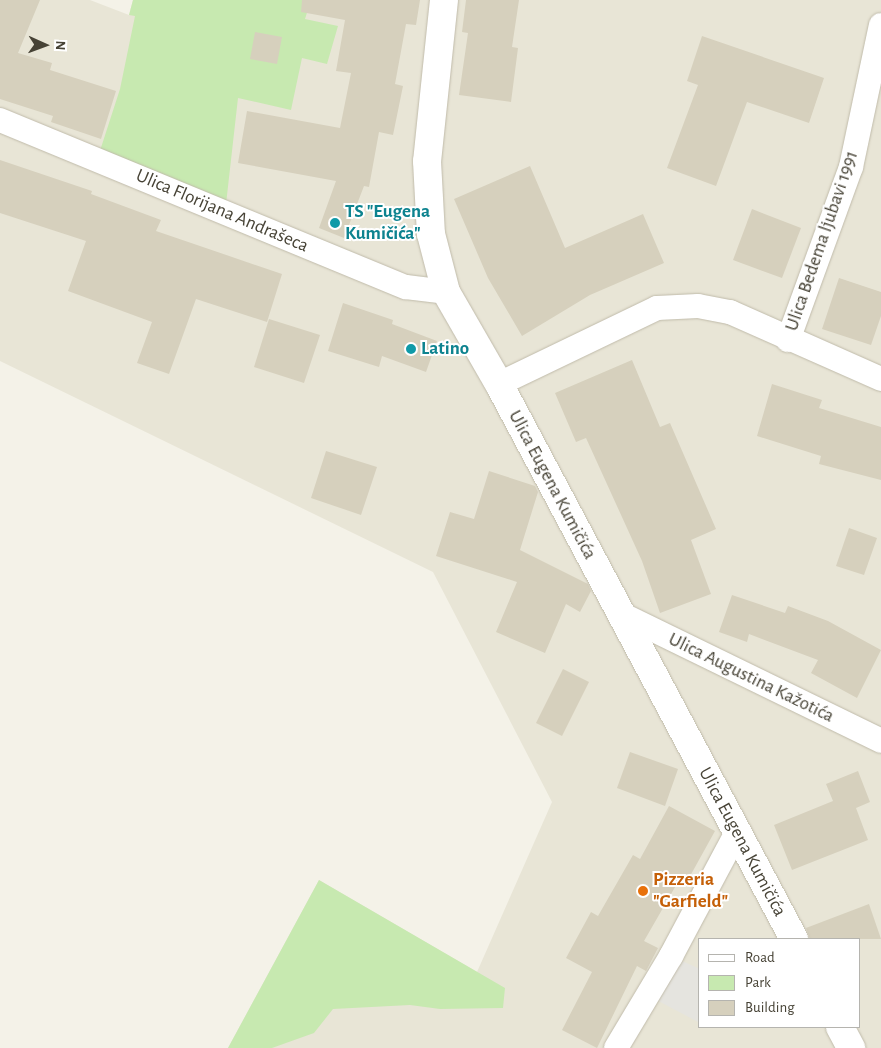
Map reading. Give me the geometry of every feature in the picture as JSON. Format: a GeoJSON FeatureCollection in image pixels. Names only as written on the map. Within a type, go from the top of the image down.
{"type":"FeatureCollection","features":[{"type":"Feature","properties":{"kind":"street","name":"Ulica Eugena Kumičića"},"geometry":{"type":"LineString","coordinates":[[444,0],[427,160],[432,234],[446,292],[498,384],[622,614],[793,938]]}},
{"type":"Feature","properties":{"kind":"street","name":"Ulica Bedema ljubavi 1991"},"geometry":{"type":"LineString","coordinates":[[788,340],[851,167],[881,24]]}},
{"type":"Feature","properties":{"kind":"street","name":"Ulica Florijana Andrašeca"},"geometry":{"type":"LineString","coordinates":[[0,120],[398,284],[446,292]]}},
{"type":"Feature","properties":{"kind":"street"},"geometry":{"type":"LineString","coordinates":[[498,384],[657,308],[698,306],[730,312],[788,340],[881,379]]}},
{"type":"Feature","properties":{"kind":"street","name":"Ulica Augustina Kažotića"},"geometry":{"type":"LineString","coordinates":[[622,614],[881,741]]}},
{"type":"Feature","properties":{"kind":"street"},"geometry":{"type":"LineString","coordinates":[[616,1048],[670,956],[737,832]]}},
{"type":"Feature","properties":{"kind":"street"},"geometry":{"type":"LineString","coordinates":[[841,1028],[851,1048]]}},
{"type":"Feature","properties":{"kind":"shaded area"},"geometry":{"type":"Polygon","coordinates":[[[0,0],[90,0],[129,15],[133,0],[881,0],[881,1048],[228,1048],[319,880],[477,972],[552,802],[433,572],[0,361],[0,0]]]}},
{"type":"Feature","properties":{"kind":"shaded area"},"geometry":{"type":"Polygon","coordinates":[[[671,956],[698,968],[698,1022],[647,995],[671,956]]]}},
{"type":"Feature","properties":{"kind":"green space"},"geometry":{"type":"Polygon","coordinates":[[[133,0],[311,0],[305,19],[338,26],[327,64],[302,58],[291,110],[238,98],[225,213],[97,160],[120,89],[135,16],[129,15],[133,0]]]}},
{"type":"Feature","properties":{"kind":"green space"},"geometry":{"type":"Polygon","coordinates":[[[319,880],[505,988],[503,1008],[440,1009],[410,1005],[333,1009],[314,1033],[272,1048],[228,1048],[319,880]]]}},
{"type":"Feature","properties":{"kind":"building"},"geometry":{"type":"Polygon","coordinates":[[[0,0],[40,0],[18,53],[52,63],[50,70],[116,91],[101,139],[51,122],[53,116],[0,99],[0,0]]]}},
{"type":"Feature","properties":{"kind":"building"},"geometry":{"type":"Polygon","coordinates":[[[302,0],[420,0],[416,25],[406,24],[395,84],[403,86],[393,135],[379,132],[369,187],[364,186],[344,238],[319,228],[336,181],[238,163],[247,111],[340,128],[351,73],[336,71],[345,20],[301,12],[302,0]]]}},
{"type":"Feature","properties":{"kind":"building"},"geometry":{"type":"Polygon","coordinates":[[[466,0],[519,0],[512,47],[518,48],[511,102],[459,95],[468,33],[462,32],[466,0]]]}},
{"type":"Feature","properties":{"kind":"building"},"geometry":{"type":"Polygon","coordinates":[[[255,32],[282,37],[277,64],[250,59],[255,32]]]}},
{"type":"Feature","properties":{"kind":"building"},"geometry":{"type":"Polygon","coordinates":[[[702,36],[824,78],[809,123],[747,102],[716,186],[667,168],[698,85],[687,81],[702,36]]]}},
{"type":"Feature","properties":{"kind":"building"},"geometry":{"type":"Polygon","coordinates":[[[0,160],[92,191],[91,194],[161,220],[156,231],[282,274],[267,322],[196,299],[169,374],[137,363],[152,322],[68,291],[86,241],[0,213],[0,160]]]}},
{"type":"Feature","properties":{"kind":"building"},"geometry":{"type":"Polygon","coordinates":[[[530,166],[565,248],[643,214],[664,263],[590,295],[522,336],[488,278],[454,199],[530,166]]]}},
{"type":"Feature","properties":{"kind":"building"},"geometry":{"type":"Polygon","coordinates":[[[752,209],[801,228],[782,278],[733,260],[752,209]]]}},
{"type":"Feature","properties":{"kind":"building"},"geometry":{"type":"Polygon","coordinates":[[[839,278],[881,292],[881,316],[871,345],[822,329],[839,278]]]}},
{"type":"Feature","properties":{"kind":"building"},"geometry":{"type":"Polygon","coordinates":[[[343,303],[393,320],[392,324],[437,341],[426,372],[382,356],[379,367],[328,351],[343,303]]]}},
{"type":"Feature","properties":{"kind":"building"},"geometry":{"type":"Polygon","coordinates":[[[269,319],[320,335],[304,383],[254,367],[269,319]]]}},
{"type":"Feature","properties":{"kind":"building"},"geometry":{"type":"Polygon","coordinates":[[[632,360],[660,427],[670,423],[716,529],[691,540],[711,594],[660,613],[642,561],[586,438],[576,442],[555,393],[632,360]]]}},
{"type":"Feature","properties":{"kind":"building"},"geometry":{"type":"Polygon","coordinates":[[[772,384],[822,400],[819,408],[881,427],[881,480],[819,464],[821,456],[757,436],[772,384]]]}},
{"type":"Feature","properties":{"kind":"building"},"geometry":{"type":"Polygon","coordinates":[[[326,451],[377,467],[361,515],[311,498],[326,451]]]}},
{"type":"Feature","properties":{"kind":"building"},"geometry":{"type":"Polygon","coordinates":[[[489,471],[535,486],[538,492],[520,550],[588,584],[591,591],[580,612],[566,604],[545,653],[496,632],[517,582],[436,556],[450,512],[474,519],[489,471]]]}},
{"type":"Feature","properties":{"kind":"building"},"geometry":{"type":"Polygon","coordinates":[[[849,528],[877,538],[864,575],[836,566],[849,528]]]}},
{"type":"Feature","properties":{"kind":"building"},"geometry":{"type":"Polygon","coordinates":[[[732,595],[785,613],[788,606],[828,621],[881,650],[857,698],[811,673],[818,660],[749,634],[747,642],[719,632],[732,595]]]}},
{"type":"Feature","properties":{"kind":"building"},"geometry":{"type":"Polygon","coordinates":[[[563,669],[589,682],[562,736],[536,723],[563,669]]]}},
{"type":"Feature","properties":{"kind":"building"},"geometry":{"type":"Polygon","coordinates":[[[630,752],[678,769],[665,806],[617,788],[630,752]]]}},
{"type":"Feature","properties":{"kind":"building"},"geometry":{"type":"Polygon","coordinates":[[[858,771],[870,802],[856,808],[868,840],[792,870],[774,825],[833,801],[826,784],[858,771]]]}},
{"type":"Feature","properties":{"kind":"building"},"geometry":{"type":"Polygon","coordinates":[[[669,806],[715,831],[689,878],[682,875],[644,941],[658,948],[646,971],[637,966],[597,1048],[562,1030],[592,972],[566,958],[591,912],[598,916],[633,855],[640,859],[669,806]]]}},
{"type":"Feature","properties":{"kind":"building"},"geometry":{"type":"Polygon","coordinates":[[[869,904],[881,939],[810,938],[806,928],[869,904]]]}},
{"type":"Feature","properties":{"kind":"place","name":"TS \"Eugena Kumičića\""},"geometry":{"type":"Point","coordinates":[335,223]}},
{"type":"Feature","properties":{"kind":"place","name":"Latino"},"geometry":{"type":"Point","coordinates":[411,349]}},
{"type":"Feature","properties":{"kind":"place","name":"Pizzeria \"Garfield\""},"geometry":{"type":"Point","coordinates":[643,891]}}]}
